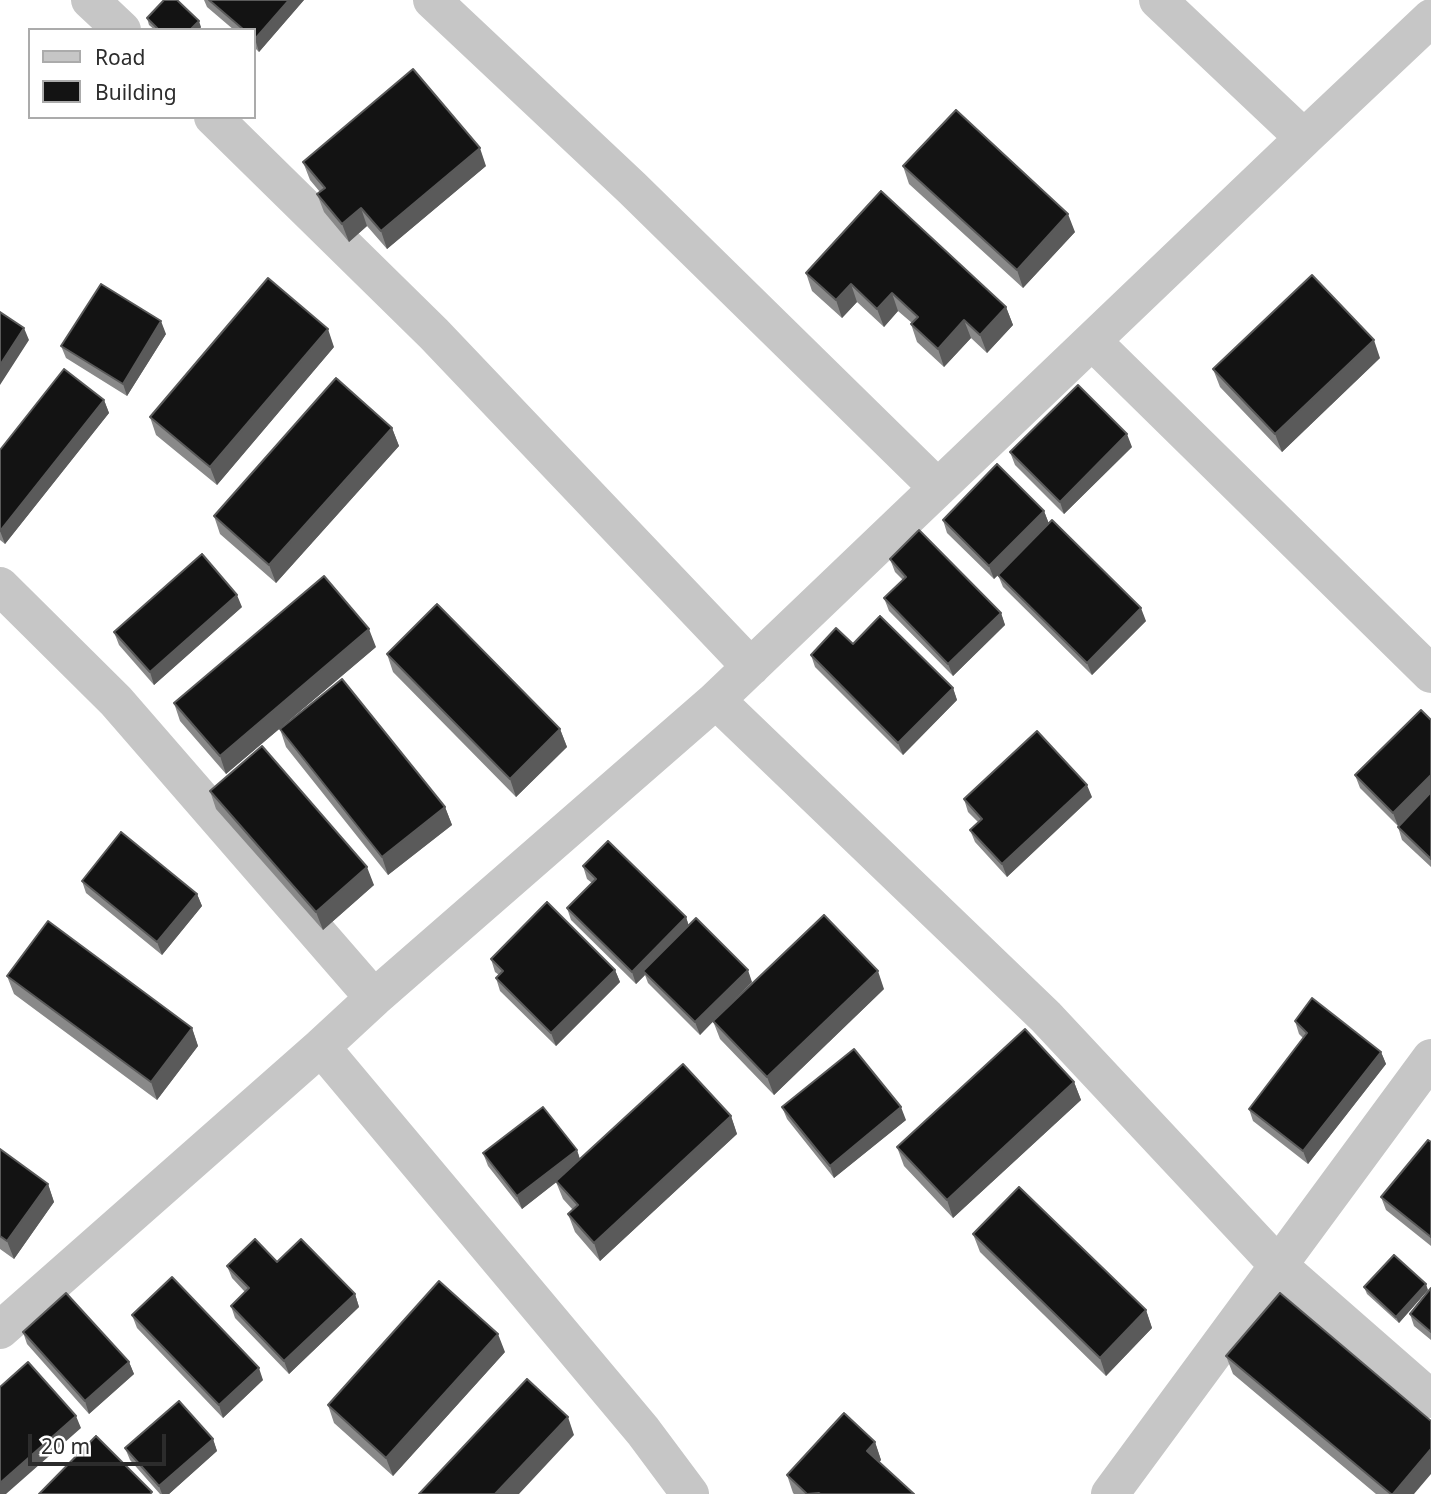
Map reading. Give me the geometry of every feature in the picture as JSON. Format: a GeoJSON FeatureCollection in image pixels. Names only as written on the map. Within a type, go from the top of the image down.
{"type":"FeatureCollection","features":[{"type":"Feature","properties":{"kind":"street"},"geometry":{"type":"LineString","coordinates":[[89,0],[120,28]]}},
{"type":"Feature","properties":{"kind":"street"},"geometry":{"type":"LineString","coordinates":[[432,0],[632,188],[939,488]]}},
{"type":"Feature","properties":{"kind":"street"},"geometry":{"type":"LineString","coordinates":[[1158,0],[1304,138]]}},
{"type":"Feature","properties":{"kind":"street"},"geometry":{"type":"LineString","coordinates":[[0,1330],[374,998],[716,700],[1431,18]]}},
{"type":"Feature","properties":{"kind":"street"},"geometry":{"type":"LineString","coordinates":[[215,119],[434,334],[751,667]]}},
{"type":"Feature","properties":{"kind":"street"},"geometry":{"type":"LineString","coordinates":[[1091,341],[1431,674]]}},
{"type":"Feature","properties":{"kind":"street"},"geometry":{"type":"LineString","coordinates":[[0,586],[116,701],[374,998]]}},
{"type":"Feature","properties":{"kind":"street"},"geometry":{"type":"LineString","coordinates":[[716,700],[1046,1017],[1278,1265],[1431,1399]]}},
{"type":"Feature","properties":{"kind":"street"},"geometry":{"type":"LineString","coordinates":[[321,1047],[643,1431],[690,1494]]}},
{"type":"Feature","properties":{"kind":"street"},"geometry":{"type":"LineString","coordinates":[[1110,1494],[1431,1058]]}},
{"type":"Feature","properties":{"kind":"building"},"geometry":{"type":"Polygon","coordinates":[[[164,0],[177,0],[199,21],[192,28],[157,28],[147,18],[164,0]]]}},
{"type":"Feature","properties":{"kind":"building"},"geometry":{"type":"Polygon","coordinates":[[[209,0],[289,0],[256,38],[256,28],[242,28],[209,0]]]}},
{"type":"Feature","properties":{"kind":"building"},"geometry":{"type":"Polygon","coordinates":[[[413,69],[480,148],[381,231],[361,208],[342,224],[317,194],[325,188],[303,162],[413,69]]]}},
{"type":"Feature","properties":{"kind":"building"},"geometry":{"type":"Polygon","coordinates":[[[956,110],[1068,214],[1017,270],[903,166],[956,110]]]}},
{"type":"Feature","properties":{"kind":"building"},"geometry":{"type":"Polygon","coordinates":[[[881,191],[1006,307],[980,335],[964,320],[938,349],[911,324],[918,317],[892,293],[877,309],[851,284],[836,300],[806,273],[881,191]]]}},
{"type":"Feature","properties":{"kind":"building"},"geometry":{"type":"Polygon","coordinates":[[[1312,275],[1374,340],[1275,434],[1213,369],[1312,275]]]}},
{"type":"Feature","properties":{"kind":"building"},"geometry":{"type":"Polygon","coordinates":[[[268,278],[328,329],[210,467],[150,417],[268,278]]]}},
{"type":"Feature","properties":{"kind":"building"},"geometry":{"type":"Polygon","coordinates":[[[101,284],[161,321],[123,384],[61,346],[101,284]]]}},
{"type":"Feature","properties":{"kind":"building"},"geometry":{"type":"Polygon","coordinates":[[[0,312],[24,328],[0,365],[0,312]]]}},
{"type":"Feature","properties":{"kind":"building"},"geometry":{"type":"Polygon","coordinates":[[[64,369],[104,400],[0,531],[0,450],[64,369]]]}},
{"type":"Feature","properties":{"kind":"building"},"geometry":{"type":"Polygon","coordinates":[[[336,378],[392,428],[269,565],[214,516],[336,378]]]}},
{"type":"Feature","properties":{"kind":"building"},"geometry":{"type":"Polygon","coordinates":[[[1078,385],[1127,434],[1060,502],[1010,452],[1078,385]]]}},
{"type":"Feature","properties":{"kind":"building"},"geometry":{"type":"Polygon","coordinates":[[[997,464],[1044,511],[989,566],[943,520],[997,464]]]}},
{"type":"Feature","properties":{"kind":"building"},"geometry":{"type":"Polygon","coordinates":[[[1052,520],[1141,608],[1087,663],[998,575],[1052,520]]]}},
{"type":"Feature","properties":{"kind":"building"},"geometry":{"type":"Polygon","coordinates":[[[919,530],[1001,613],[948,664],[884,598],[906,577],[890,559],[919,530]]]}},
{"type":"Feature","properties":{"kind":"building"},"geometry":{"type":"Polygon","coordinates":[[[202,554],[237,595],[150,672],[114,632],[202,554]]]}},
{"type":"Feature","properties":{"kind":"building"},"geometry":{"type":"Polygon","coordinates":[[[324,576],[369,629],[220,756],[174,703],[324,576]]]}},
{"type":"Feature","properties":{"kind":"building"},"geometry":{"type":"Polygon","coordinates":[[[437,604],[560,729],[510,779],[387,654],[437,604]]]}},
{"type":"Feature","properties":{"kind":"building"},"geometry":{"type":"Polygon","coordinates":[[[880,616],[953,688],[898,743],[811,655],[836,628],[853,644],[880,616]]]}},
{"type":"Feature","properties":{"kind":"building"},"geometry":{"type":"Polygon","coordinates":[[[342,679],[445,807],[382,857],[280,729],[342,679]]]}},
{"type":"Feature","properties":{"kind":"building"},"geometry":{"type":"Polygon","coordinates":[[[1421,710],[1431,720],[1431,775],[1393,813],[1355,775],[1421,710]]]}},
{"type":"Feature","properties":{"kind":"building"},"geometry":{"type":"Polygon","coordinates":[[[1037,731],[1087,785],[1002,864],[970,830],[982,819],[964,799],[1037,731]]]}},
{"type":"Feature","properties":{"kind":"building"},"geometry":{"type":"Polygon","coordinates":[[[262,746],[367,867],[316,912],[210,791],[262,746]]]}},
{"type":"Feature","properties":{"kind":"building"},"geometry":{"type":"Polygon","coordinates":[[[1431,792],[1431,859],[1398,827],[1431,792]]]}},
{"type":"Feature","properties":{"kind":"building"},"geometry":{"type":"Polygon","coordinates":[[[121,832],[197,894],[157,942],[82,881],[121,832]]]}},
{"type":"Feature","properties":{"kind":"building"},"geometry":{"type":"Polygon","coordinates":[[[608,841],[686,917],[632,972],[567,908],[596,879],[583,866],[608,841]]]}},
{"type":"Feature","properties":{"kind":"building"},"geometry":{"type":"Polygon","coordinates":[[[547,902],[615,970],[551,1033],[496,978],[503,971],[491,959],[547,902]]]}},
{"type":"Feature","properties":{"kind":"building"},"geometry":{"type":"Polygon","coordinates":[[[824,915],[878,971],[767,1077],[713,1021],[824,915]]]}},
{"type":"Feature","properties":{"kind":"building"},"geometry":{"type":"Polygon","coordinates":[[[696,918],[748,970],[695,1022],[643,971],[696,918]]]}},
{"type":"Feature","properties":{"kind":"building"},"geometry":{"type":"Polygon","coordinates":[[[48,921],[192,1028],[151,1082],[7,976],[48,921]]]}},
{"type":"Feature","properties":{"kind":"building"},"geometry":{"type":"Polygon","coordinates":[[[1312,998],[1381,1052],[1303,1151],[1249,1109],[1307,1033],[1295,1021],[1312,998]]]}},
{"type":"Feature","properties":{"kind":"building"},"geometry":{"type":"Polygon","coordinates":[[[1025,1029],[1074,1082],[947,1200],[897,1147],[1025,1029]]]}},
{"type":"Feature","properties":{"kind":"building"},"geometry":{"type":"Polygon","coordinates":[[[854,1049],[901,1107],[830,1166],[782,1107],[854,1049]]]}},
{"type":"Feature","properties":{"kind":"building"},"geometry":{"type":"Polygon","coordinates":[[[683,1064],[731,1116],[594,1243],[568,1214],[578,1205],[556,1181],[683,1064]]]}},
{"type":"Feature","properties":{"kind":"building"},"geometry":{"type":"Polygon","coordinates":[[[543,1107],[577,1150],[517,1196],[483,1153],[543,1107]]]}},
{"type":"Feature","properties":{"kind":"building"},"geometry":{"type":"Polygon","coordinates":[[[1428,1140],[1431,1142],[1431,1237],[1381,1197],[1428,1140]]]}},
{"type":"Feature","properties":{"kind":"building"},"geometry":{"type":"Polygon","coordinates":[[[0,1149],[48,1184],[7,1241],[0,1236],[0,1149]]]}},
{"type":"Feature","properties":{"kind":"building"},"geometry":{"type":"Polygon","coordinates":[[[1019,1187],[1146,1310],[1100,1358],[973,1234],[1019,1187]]]}},
{"type":"Feature","properties":{"kind":"building"},"geometry":{"type":"Polygon","coordinates":[[[255,1239],[277,1262],[301,1239],[355,1294],[284,1361],[231,1306],[249,1288],[227,1266],[255,1239]]]}},
{"type":"Feature","properties":{"kind":"building"},"geometry":{"type":"Polygon","coordinates":[[[1394,1255],[1426,1284],[1396,1317],[1364,1287],[1394,1255]]]}},
{"type":"Feature","properties":{"kind":"building"},"geometry":{"type":"Polygon","coordinates":[[[172,1277],[259,1368],[219,1405],[132,1315],[172,1277]]]}},
{"type":"Feature","properties":{"kind":"building"},"geometry":{"type":"Polygon","coordinates":[[[439,1281],[498,1334],[386,1458],[328,1405],[439,1281]]]}},
{"type":"Feature","properties":{"kind":"building"},"geometry":{"type":"Polygon","coordinates":[[[1431,1288],[1431,1332],[1410,1314],[1431,1288]]]}},
{"type":"Feature","properties":{"kind":"building"},"geometry":{"type":"Polygon","coordinates":[[[66,1293],[129,1362],[85,1401],[23,1332],[66,1293]]]}},
{"type":"Feature","properties":{"kind":"building"},"geometry":{"type":"Polygon","coordinates":[[[1280,1293],[1431,1421],[1431,1449],[1393,1494],[1226,1356],[1280,1293]]]}},
{"type":"Feature","properties":{"kind":"building"},"geometry":{"type":"Polygon","coordinates":[[[28,1362],[76,1416],[0,1483],[0,1387],[28,1362]]]}},
{"type":"Feature","properties":{"kind":"building"},"geometry":{"type":"Polygon","coordinates":[[[527,1379],[568,1417],[495,1494],[419,1494],[527,1379]]]}},
{"type":"Feature","properties":{"kind":"building"},"geometry":{"type":"Polygon","coordinates":[[[179,1401],[213,1439],[159,1486],[125,1448],[179,1401]]]}},
{"type":"Feature","properties":{"kind":"building"},"geometry":{"type":"Polygon","coordinates":[[[844,1413],[875,1442],[867,1451],[914,1494],[807,1494],[787,1475],[844,1413]]]}},
{"type":"Feature","properties":{"kind":"building"},"geometry":{"type":"Polygon","coordinates":[[[96,1436],[152,1492],[39,1494],[96,1436]]]}}]}
